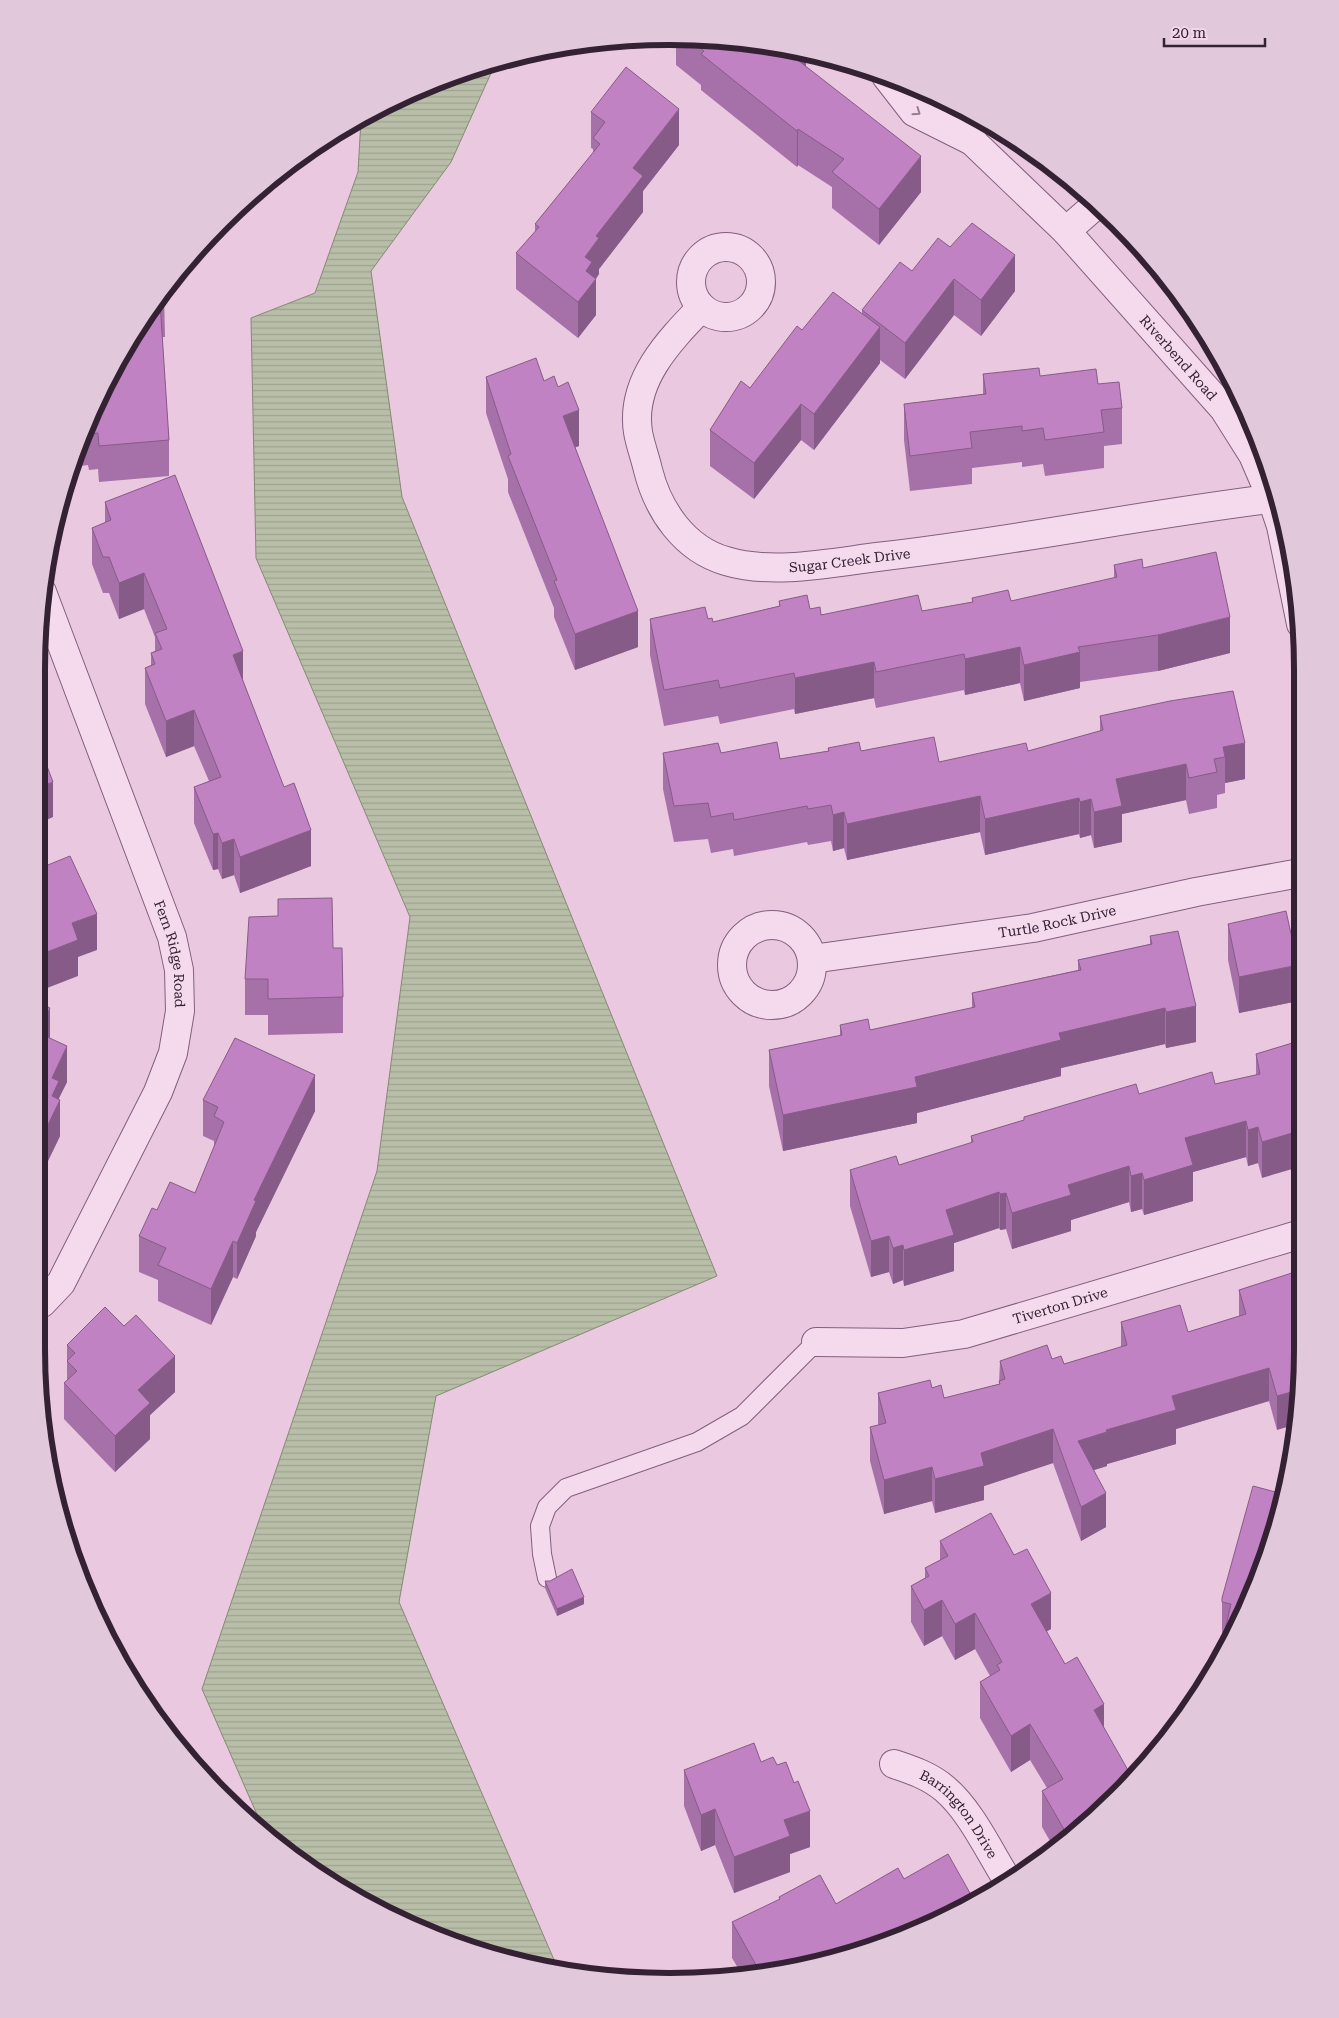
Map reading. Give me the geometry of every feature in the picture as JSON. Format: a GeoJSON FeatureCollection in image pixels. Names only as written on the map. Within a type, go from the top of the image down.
{"type":"FeatureCollection","features":[{"type":"Feature","properties":{"kind":"street","name":"Riverbend Road"},"geometry":{"type":"LineString","coordinates":[[895,88],[914,112],[972,142],[1066,231],[1224,409],[1253,455],[1263,474]]}},
{"type":"Feature","properties":{"kind":"street"},"geometry":{"type":"LineString","coordinates":[[970,122],[972,142]]}},
{"type":"Feature","properties":{"kind":"street"},"geometry":{"type":"LineString","coordinates":[[1066,231],[1091,209]]}},
{"type":"Feature","properties":{"kind":"street","name":"Sugar Creek Drive"},"geometry":{"type":"LineString","coordinates":[[701,308],[664,347],[648,375],[639,405],[638,430],[654,493],[673,525],[696,546],[724,561],[754,568],[821,564],[953,549],[1270,500]]}},
{"type":"Feature","properties":{"kind":"street","name":"Fern Ridge Road"},"geometry":{"type":"LineString","coordinates":[[45,1299],[61,1283],[158,1092],[173,1053],[180,1012],[179,970],[172,937],[48,608]]}},
{"type":"Feature","properties":{"kind":"street","name":"Turtle Rock Drive"},"geometry":{"type":"LineString","coordinates":[[812,959],[1033,928],[1196,892],[1294,874]]}},
{"type":"Feature","properties":{"kind":"street","name":"Tiverton Drive"},"geometry":{"type":"LineString","coordinates":[[816,1342],[903,1343],[964,1334],[1294,1236]]}},
{"type":"Feature","properties":{"kind":"street","name":"Barrington Drive"},"geometry":{"type":"LineString","coordinates":[[894,1764],[921,1773],[945,1789],[961,1806],[1004,1875]]}},
{"type":"Feature","properties":{"kind":"lane"},"geometry":{"type":"LineString","coordinates":[[547,1578],[542,1554],[540,1526],[547,1507],[566,1488],[697,1442],[742,1416],[816,1342]]}},
{"type":"Feature","properties":{"kind":"shaded area"},"geometry":{"type":"Polygon","coordinates":[[[492,71],[451,162],[371,271],[402,497],[717,1276],[436,1396],[399,1602],[555,1962],[508,1952],[469,1940],[393,1909],[323,1868],[289,1844],[259,1819],[202,1689],[377,1171],[410,917],[256,558],[251,318],[315,293],[358,172],[361,127],[393,109],[469,78],[492,71]]]}},
{"type":"Feature","properties":{"kind":"building"},"geometry":{"type":"Polygon","coordinates":[[[697,46],[751,50],[801,59],[799,61],[921,156],[879,209],[832,172],[844,159],[798,129],[797,131],[701,54],[704,51],[697,46]]]}},
{"type":"Feature","properties":{"kind":"building"},"geometry":{"type":"Polygon","coordinates":[[[626,67],[679,109],[633,168],[643,176],[596,236],[599,238],[585,257],[592,262],[586,271],[596,279],[578,302],[516,253],[539,227],[535,224],[600,144],[593,138],[605,122],[591,112],[626,67]]]}},
{"type":"Feature","properties":{"kind":"building"},"geometry":{"type":"Polygon","coordinates":[[[972,223],[1015,255],[981,300],[954,279],[905,343],[862,310],[900,262],[912,271],[938,238],[950,247],[972,223]]]}},
{"type":"Feature","properties":{"kind":"building"},"geometry":{"type":"Polygon","coordinates":[[[833,292],[880,327],[814,414],[801,404],[754,463],[710,430],[741,381],[750,388],[797,326],[802,330],[833,292]]]}},
{"type":"Feature","properties":{"kind":"building"},"geometry":{"type":"Polygon","coordinates":[[[160,308],[169,440],[99,446],[98,433],[92,434],[109,393],[129,357],[160,308]]]}},
{"type":"Feature","properties":{"kind":"building"},"geometry":{"type":"Polygon","coordinates":[[[536,358],[544,381],[554,376],[558,387],[568,382],[579,410],[563,416],[638,611],[575,634],[554,581],[557,580],[508,456],[511,454],[486,377],[536,358]]]}},
{"type":"Feature","properties":{"kind":"building"},"geometry":{"type":"Polygon","coordinates":[[[1039,368],[1040,376],[1096,369],[1098,384],[1119,382],[1122,408],[1101,410],[1104,432],[1045,440],[1043,428],[1022,431],[1022,426],[970,432],[972,448],[910,456],[904,404],[986,394],[983,374],[1039,368]]]}},
{"type":"Feature","properties":{"kind":"building"},"geometry":{"type":"Polygon","coordinates":[[[175,475],[243,651],[233,655],[284,787],[294,783],[311,830],[240,857],[234,839],[222,843],[218,833],[213,834],[194,787],[221,777],[194,710],[166,721],[145,668],[155,664],[151,653],[162,649],[155,633],[167,629],[144,573],[119,583],[109,557],[103,557],[92,528],[111,520],[105,502],[175,475]]]}},
{"type":"Feature","properties":{"kind":"building"},"geometry":{"type":"Polygon","coordinates":[[[1216,552],[1230,617],[1158,635],[1078,647],[1080,652],[1024,665],[1020,647],[965,659],[964,654],[876,672],[874,662],[795,678],[794,673],[720,688],[718,680],[664,690],[650,619],[705,607],[708,619],[712,618],[713,622],[780,606],[779,601],[807,595],[810,609],[820,607],[821,615],[918,595],[922,611],[973,602],[972,598],[1008,590],[1011,601],[1117,577],[1114,565],[1142,559],[1143,568],[1216,552]]]}},
{"type":"Feature","properties":{"kind":"building"},"geometry":{"type":"Polygon","coordinates":[[[1233,691],[1245,743],[1223,747],[1225,757],[1214,759],[1217,772],[1189,778],[1186,764],[1116,779],[1122,806],[1094,812],[1091,799],[1080,802],[1079,798],[985,819],[980,796],[847,824],[844,812],[833,815],[831,805],[808,809],[807,806],[734,820],[733,813],[711,817],[708,803],[674,806],[663,753],[718,743],[721,753],[777,742],[780,759],[829,751],[828,748],[859,742],[861,751],[934,737],[939,762],[1026,743],[1028,751],[1103,730],[1100,716],[1170,701],[1233,691]]]}},
{"type":"Feature","properties":{"kind":"building"},"geometry":{"type":"Polygon","coordinates":[[[45,761],[53,782],[45,785],[45,761]]]}},
{"type":"Feature","properties":{"kind":"building"},"geometry":{"type":"Polygon","coordinates":[[[70,856],[97,914],[72,923],[78,940],[45,953],[45,866],[70,856]]]}},
{"type":"Feature","properties":{"kind":"building"},"geometry":{"type":"Polygon","coordinates":[[[332,898],[333,948],[342,948],[343,997],[268,999],[268,979],[245,979],[249,917],[278,916],[278,899],[332,898]]]}},
{"type":"Feature","properties":{"kind":"building"},"geometry":{"type":"Polygon","coordinates":[[[1286,911],[1294,947],[1294,966],[1239,977],[1228,924],[1286,911]]]}},
{"type":"Feature","properties":{"kind":"building"},"geometry":{"type":"Polygon","coordinates":[[[1178,931],[1196,1006],[1166,1012],[1165,1008],[1059,1033],[1061,1040],[915,1077],[917,1087],[783,1115],[769,1050],[842,1035],[840,1025],[868,1019],[870,1030],[975,1007],[972,993],[1081,970],[1078,960],[1152,944],[1150,936],[1178,931]]]}},
{"type":"Feature","properties":{"kind":"building"},"geometry":{"type":"Polygon","coordinates":[[[45,1006],[50,1008],[45,1019],[45,1006]]]}},
{"type":"Feature","properties":{"kind":"building"},"geometry":{"type":"Polygon","coordinates":[[[45,1036],[67,1046],[52,1078],[59,1081],[52,1096],[60,1100],[47,1127],[45,1126],[45,1036]]]}},
{"type":"Feature","properties":{"kind":"building"},"geometry":{"type":"Polygon","coordinates":[[[235,1038],[315,1075],[254,1200],[256,1201],[237,1243],[233,1241],[211,1289],[158,1265],[166,1248],[139,1236],[152,1208],[157,1210],[170,1182],[195,1193],[224,1122],[214,1116],[218,1107],[203,1100],[235,1038]]]}},
{"type":"Feature","properties":{"kind":"building"},"geometry":{"type":"Polygon","coordinates":[[[1294,1043],[1294,1132],[1262,1142],[1258,1127],[1248,1130],[1246,1121],[1185,1138],[1193,1165],[1144,1180],[1142,1173],[1131,1176],[1129,1166],[1068,1185],[1071,1195],[1012,1213],[1006,1193],[1000,1194],[999,1192],[946,1210],[954,1235],[904,1250],[903,1245],[893,1248],[889,1236],[871,1241],[850,1170],[896,1156],[899,1165],[973,1142],[971,1136],[1024,1120],[1024,1117],[1136,1084],[1139,1094],[1212,1072],[1215,1084],[1260,1074],[1256,1054],[1294,1043]]]}},
{"type":"Feature","properties":{"kind":"building"},"geometry":{"type":"Polygon","coordinates":[[[1294,1272],[1293,1391],[1277,1396],[1269,1368],[1172,1396],[1176,1410],[1106,1430],[1107,1432],[1078,1441],[1106,1493],[1081,1507],[1053,1429],[981,1453],[984,1466],[935,1479],[932,1467],[884,1480],[870,1427],[886,1423],[878,1393],[930,1380],[932,1388],[941,1385],[944,1398],[1000,1384],[999,1381],[1005,1379],[1000,1361],[1047,1345],[1052,1359],[1061,1356],[1064,1364],[1127,1345],[1121,1322],[1180,1305],[1188,1332],[1246,1314],[1239,1290],[1294,1272]]]}},
{"type":"Feature","properties":{"kind":"building"},"geometry":{"type":"Polygon","coordinates":[[[105,1307],[124,1326],[136,1315],[175,1356],[138,1390],[150,1403],[115,1436],[64,1383],[77,1371],[67,1361],[75,1353],[67,1345],[105,1307]]]}},
{"type":"Feature","properties":{"kind":"building"},"geometry":{"type":"Polygon","coordinates":[[[1253,1486],[1277,1492],[1261,1549],[1223,1637],[1231,1604],[1222,1602],[1253,1486]]]}},
{"type":"Feature","properties":{"kind":"building"},"geometry":{"type":"Polygon","coordinates":[[[991,1513],[1014,1555],[1027,1549],[1051,1593],[1031,1604],[1065,1664],[1077,1657],[1104,1704],[1094,1710],[1129,1771],[1111,1790],[1065,1831],[1042,1791],[1063,1779],[1030,1724],[1011,1736],[980,1682],[1000,1670],[997,1665],[1002,1662],[975,1613],[955,1624],[942,1600],[924,1610],[911,1586],[929,1576],[925,1568],[948,1556],[940,1541],[991,1513]]]}},
{"type":"Feature","properties":{"kind":"building"},"geometry":{"type":"Polygon","coordinates":[[[572,1569],[584,1597],[557,1609],[545,1581],[550,1581],[572,1569]]]}},
{"type":"Feature","properties":{"kind":"building"},"geometry":{"type":"Polygon","coordinates":[[[754,1743],[761,1762],[773,1757],[777,1765],[786,1762],[794,1783],[798,1781],[810,1811],[784,1820],[790,1836],[734,1857],[715,1809],[701,1815],[684,1770],[754,1743]]]}},
{"type":"Feature","properties":{"kind":"building"},"geometry":{"type":"Polygon","coordinates":[[[948,1854],[971,1895],[946,1909],[870,1940],[831,1952],[757,1967],[732,1922],[780,1899],[779,1897],[820,1875],[836,1904],[898,1868],[904,1879],[948,1854]]]}}]}
